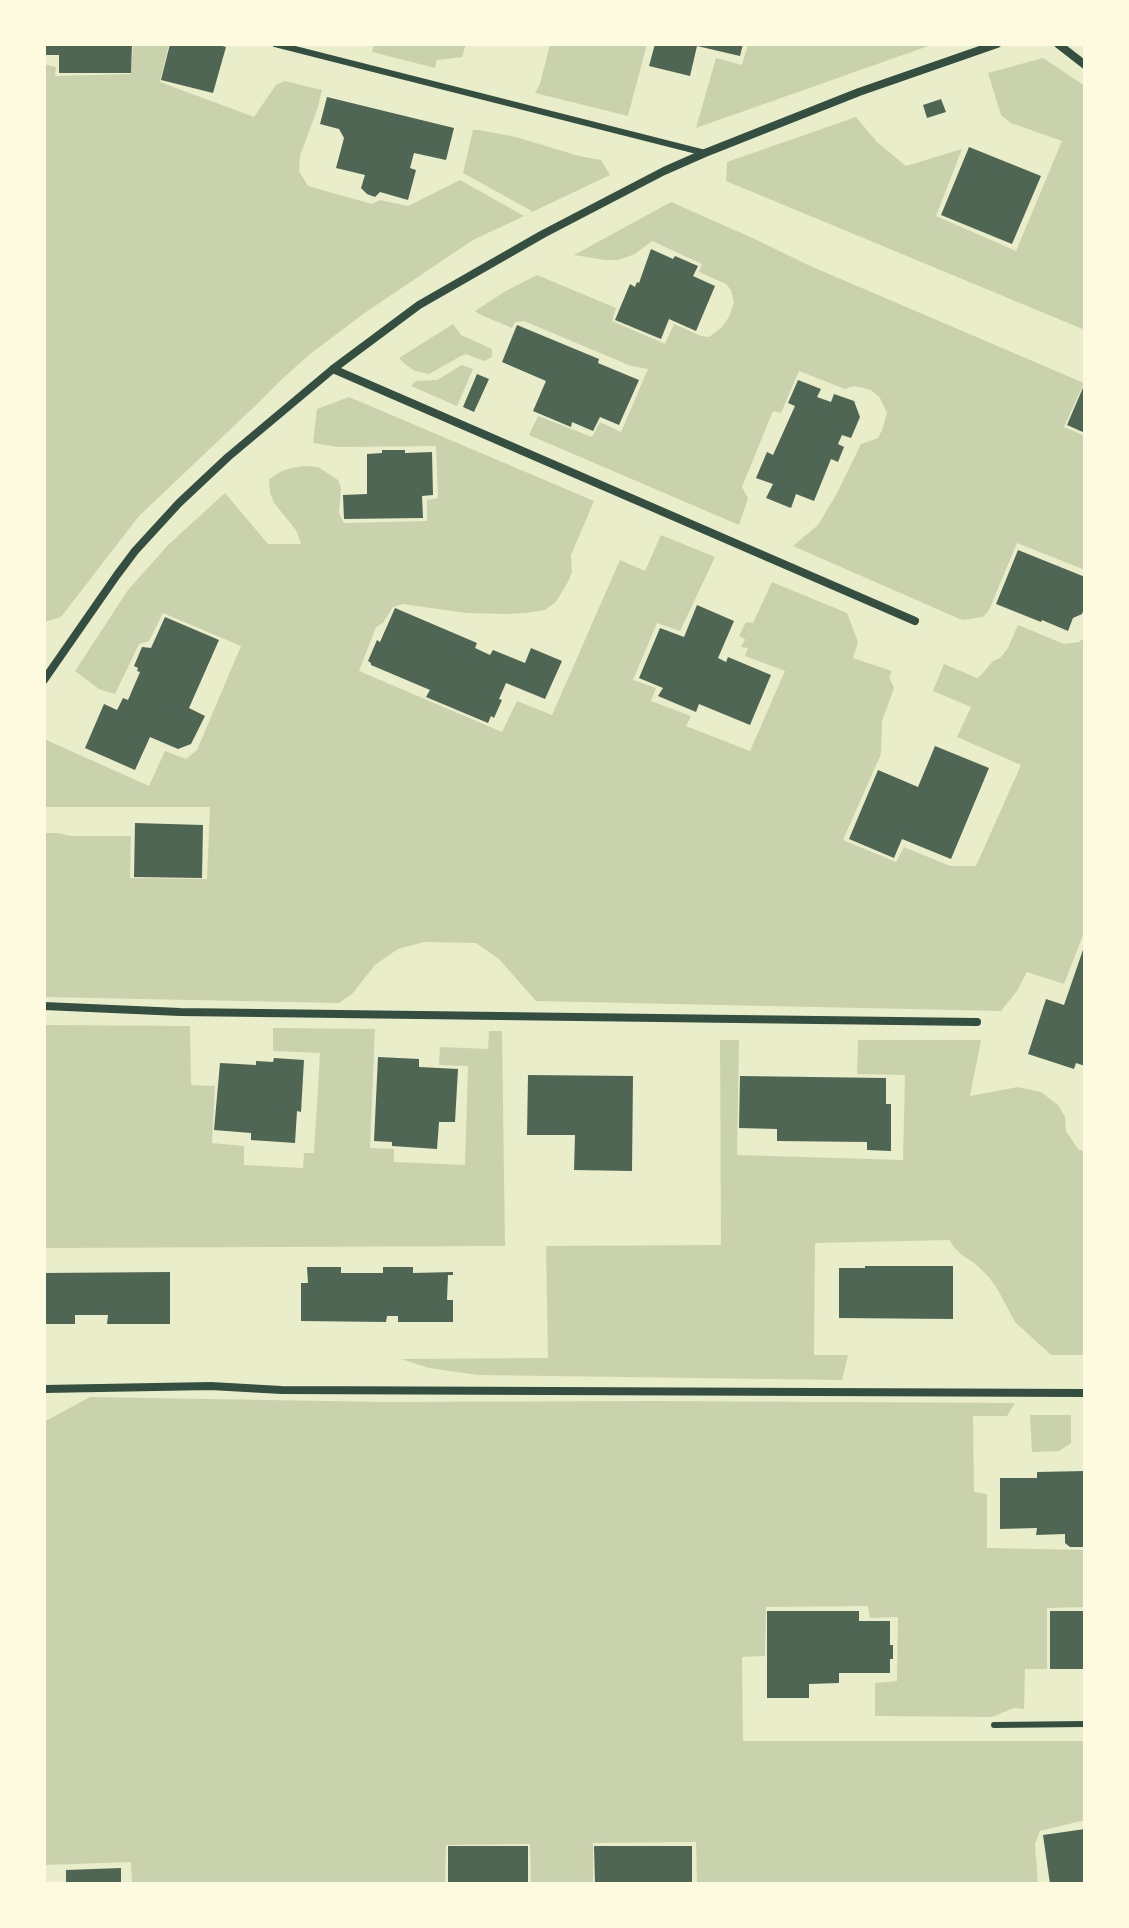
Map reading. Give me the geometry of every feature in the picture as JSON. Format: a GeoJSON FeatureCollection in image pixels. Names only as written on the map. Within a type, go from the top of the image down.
{"type":"FeatureCollection","features":[{"type":"Feature","properties":{"kind":"street"},"geometry":{"type":"LineString","coordinates":[[44,680],[135,551],[179,503],[228,457],[333,369],[419,305],[543,234],[664,171],[859,92],[997,44]]}},
{"type":"Feature","properties":{"kind":"street"},"geometry":{"type":"LineString","coordinates":[[1058,44],[1085,65]]}},
{"type":"Feature","properties":{"kind":"street"},"geometry":{"type":"LineString","coordinates":[[333,369],[915,621]]}},
{"type":"Feature","properties":{"kind":"street"},"geometry":{"type":"LineString","coordinates":[[44,1006],[180,1012],[977,1022]]}},
{"type":"Feature","properties":{"kind":"street"},"geometry":{"type":"LineString","coordinates":[[44,1389],[211,1386],[281,1390],[1085,1393]]}},
{"type":"Feature","properties":{"kind":"lane"},"geometry":{"type":"LineString","coordinates":[[275,44],[705,153]]}},
{"type":"Feature","properties":{"kind":"lane"},"geometry":{"type":"LineString","coordinates":[[994,1725],[1085,1724]]}},
{"type":"Feature","properties":{"kind":"green space"},"geometry":{"type":"Polygon","coordinates":[[[133,44],[169,44],[160,82],[254,117],[276,85],[285,81],[322,90],[300,156],[299,171],[308,186],[372,204],[380,200],[408,206],[460,180],[524,216],[473,240],[363,314],[309,355],[139,516],[61,617],[44,622],[44,64],[56,67],[55,76],[131,74],[133,44]]]}},
{"type":"Feature","properties":{"kind":"green space"},"geometry":{"type":"Polygon","coordinates":[[[374,44],[466,44],[462,57],[437,60],[435,68],[372,52],[374,44]]]}},
{"type":"Feature","properties":{"kind":"green space"},"geometry":{"type":"Polygon","coordinates":[[[550,44],[647,44],[628,116],[535,93],[550,44]]]}},
{"type":"Feature","properties":{"kind":"green space"},"geometry":{"type":"Polygon","coordinates":[[[748,44],[934,44],[696,128],[716,58],[742,65],[748,44]]]}},
{"type":"Feature","properties":{"kind":"green space"},"geometry":{"type":"Polygon","coordinates":[[[1043,58],[1085,86],[1085,330],[726,181],[727,162],[856,117],[877,142],[906,166],[962,149],[936,216],[1016,251],[1062,141],[1011,123],[1001,115],[988,73],[1043,58]]]}},
{"type":"Feature","properties":{"kind":"green space"},"geometry":{"type":"Polygon","coordinates":[[[473,130],[516,137],[601,160],[610,175],[532,212],[463,173],[473,130]]]}},
{"type":"Feature","properties":{"kind":"green space"},"geometry":{"type":"Polygon","coordinates":[[[671,202],[808,265],[1084,383],[1064,427],[1085,436],[1085,570],[1017,543],[989,610],[983,617],[962,620],[793,546],[818,525],[861,444],[878,438],[887,413],[880,398],[871,390],[854,386],[845,389],[799,371],[781,413],[773,411],[742,487],[748,498],[739,525],[529,435],[538,416],[592,437],[600,422],[621,432],[648,369],[631,366],[524,321],[515,322],[512,328],[475,311],[537,275],[616,308],[612,321],[665,344],[674,324],[709,337],[729,317],[734,302],[726,284],[699,272],[702,264],[652,241],[635,254],[618,260],[574,255],[671,202]]]}},
{"type":"Feature","properties":{"kind":"green space"},"geometry":{"type":"Polygon","coordinates":[[[453,324],[461,335],[492,349],[492,357],[484,361],[466,354],[429,374],[415,371],[399,358],[453,324]]]}},
{"type":"Feature","properties":{"kind":"green space"},"geometry":{"type":"Polygon","coordinates":[[[462,365],[473,369],[457,406],[411,386],[416,381],[437,380],[462,365]]]}},
{"type":"Feature","properties":{"kind":"green space"},"geometry":{"type":"Polygon","coordinates":[[[349,397],[594,501],[571,555],[569,580],[556,602],[545,610],[506,614],[466,613],[403,604],[393,607],[383,623],[376,627],[359,671],[502,732],[517,701],[552,715],[620,560],[645,571],[661,535],[715,557],[680,631],[657,623],[633,680],[656,688],[651,701],[691,716],[686,726],[750,751],[785,671],[745,656],[748,648],[741,647],[745,639],[739,636],[746,622],[753,623],[772,582],[847,613],[858,642],[853,658],[892,671],[889,677],[894,688],[882,721],[881,754],[843,840],[896,862],[904,847],[950,866],[976,866],[1021,765],[957,737],[971,707],[933,691],[944,664],[977,678],[1008,648],[1018,625],[1064,644],[1079,642],[1085,637],[1085,930],[1064,984],[1027,972],[1001,1011],[536,1001],[499,959],[476,943],[424,942],[398,949],[375,965],[352,994],[339,1003],[44,997],[44,833],[131,836],[130,878],[207,879],[210,807],[44,807],[44,739],[149,786],[165,751],[186,759],[197,750],[241,646],[163,613],[149,641],[139,644],[115,694],[99,689],[75,671],[128,590],[168,545],[225,493],[268,544],[301,544],[296,530],[274,503],[270,492],[269,479],[292,468],[318,467],[338,480],[341,488],[339,513],[344,523],[427,521],[427,500],[438,498],[436,446],[338,447],[313,443],[317,409],[349,397]]]}},
{"type":"Feature","properties":{"kind":"green space"},"geometry":{"type":"Polygon","coordinates":[[[44,1025],[190,1026],[191,1085],[215,1086],[212,1143],[244,1146],[244,1165],[303,1168],[304,1153],[314,1153],[320,1053],[273,1051],[273,1028],[375,1029],[370,1148],[394,1149],[394,1162],[465,1165],[468,1066],[439,1065],[440,1047],[488,1049],[489,1031],[502,1031],[505,1246],[44,1248],[44,1025]]]}},
{"type":"Feature","properties":{"kind":"green space"},"geometry":{"type":"Polygon","coordinates":[[[720,1040],[739,1040],[737,1155],[903,1160],[905,1075],[857,1074],[858,1040],[981,1040],[970,1096],[1018,1087],[1041,1092],[1058,1105],[1065,1117],[1066,1131],[1078,1149],[1085,1152],[1085,1355],[1051,1355],[1015,1322],[988,1276],[962,1255],[950,1240],[815,1243],[814,1355],[848,1355],[842,1380],[478,1375],[429,1368],[401,1359],[548,1358],[546,1246],[721,1245],[720,1040]]]}},
{"type":"Feature","properties":{"kind":"green space"},"geometry":{"type":"Polygon","coordinates":[[[90,1397],[385,1402],[1015,1403],[1007,1416],[973,1416],[974,1492],[987,1494],[987,1548],[1085,1550],[1085,1607],[1047,1608],[1047,1669],[1025,1669],[1024,1709],[1014,1708],[992,1717],[875,1716],[875,1683],[897,1681],[898,1617],[870,1618],[868,1606],[766,1607],[765,1656],[742,1657],[743,1741],[1085,1741],[1085,1820],[1040,1831],[1035,1844],[1038,1884],[697,1884],[696,1842],[593,1843],[593,1884],[531,1884],[530,1844],[446,1845],[445,1884],[132,1884],[131,1862],[44,1865],[44,1422],[90,1397]]]}},
{"type":"Feature","properties":{"kind":"green space"},"geometry":{"type":"Polygon","coordinates":[[[1030,1415],[1071,1415],[1071,1443],[1059,1451],[1032,1452],[1030,1415]]]}},
{"type":"Feature","properties":{"kind":"building"},"geometry":{"type":"Polygon","coordinates":[[[44,44],[132,44],[131,73],[59,73],[59,55],[44,55],[44,44]]]}},
{"type":"Feature","properties":{"kind":"building"},"geometry":{"type":"Polygon","coordinates":[[[170,44],[215,44],[226,47],[213,93],[161,80],[170,44]]]}},
{"type":"Feature","properties":{"kind":"building"},"geometry":{"type":"Polygon","coordinates":[[[655,44],[743,44],[740,56],[697,46],[690,76],[649,66],[655,44]]]}},
{"type":"Feature","properties":{"kind":"building"},"geometry":{"type":"Polygon","coordinates":[[[327,97],[454,128],[446,160],[414,153],[410,168],[416,170],[408,200],[380,192],[375,197],[367,194],[361,188],[365,175],[336,168],[344,138],[339,129],[320,124],[327,97]]]}},
{"type":"Feature","properties":{"kind":"building"},"geometry":{"type":"Polygon","coordinates":[[[941,99],[946,112],[927,118],[923,105],[941,99]]]}},
{"type":"Feature","properties":{"kind":"building"},"geometry":{"type":"Polygon","coordinates":[[[969,147],[1041,176],[1012,244],[941,215],[969,147]]]}},
{"type":"Feature","properties":{"kind":"building"},"geometry":{"type":"Polygon","coordinates":[[[651,249],[698,266],[693,276],[715,286],[696,331],[669,319],[661,339],[615,320],[630,284],[635,287],[639,283],[651,249]]]}},
{"type":"Feature","properties":{"kind":"building"},"geometry":{"type":"Polygon","coordinates":[[[517,325],[599,359],[598,363],[639,380],[619,425],[600,417],[593,431],[572,422],[571,427],[533,411],[546,381],[502,362],[517,325]]]}},
{"type":"Feature","properties":{"kind":"building"},"geometry":{"type":"Polygon","coordinates":[[[477,374],[489,379],[474,412],[463,407],[477,374]]]}},
{"type":"Feature","properties":{"kind":"building"},"geometry":{"type":"Polygon","coordinates":[[[798,380],[821,389],[817,397],[831,402],[834,394],[854,401],[860,417],[851,438],[842,435],[838,444],[844,447],[838,462],[831,459],[814,501],[796,494],[791,508],[766,498],[773,484],[756,478],[767,452],[773,455],[795,406],[788,403],[798,380]]]}},
{"type":"Feature","properties":{"kind":"building"},"geometry":{"type":"Polygon","coordinates":[[[1085,383],[1085,433],[1067,425],[1085,383]]]}},
{"type":"Feature","properties":{"kind":"building"},"geometry":{"type":"Polygon","coordinates":[[[382,450],[432,452],[433,495],[422,496],[423,518],[344,519],[343,495],[367,494],[367,454],[382,453],[382,450]]]}},
{"type":"Feature","properties":{"kind":"building"},"geometry":{"type":"Polygon","coordinates":[[[1018,550],[1085,577],[1085,606],[1082,614],[1073,618],[1068,631],[996,604],[1018,550]]]}},
{"type":"Feature","properties":{"kind":"building"},"geometry":{"type":"Polygon","coordinates":[[[697,605],[734,621],[718,658],[726,662],[728,657],[771,675],[750,725],[699,704],[696,712],[658,696],[663,688],[639,678],[660,628],[684,637],[697,605]]]}},
{"type":"Feature","properties":{"kind":"building"},"geometry":{"type":"Polygon","coordinates":[[[395,608],[477,643],[475,648],[490,655],[493,650],[525,663],[531,648],[562,661],[545,699],[506,683],[494,718],[491,716],[488,723],[426,697],[430,690],[371,665],[368,661],[395,608]]]}},
{"type":"Feature","properties":{"kind":"building"},"geometry":{"type":"Polygon","coordinates":[[[165,617],[219,640],[189,708],[205,716],[191,744],[178,749],[150,737],[135,770],[85,748],[104,704],[117,710],[123,698],[128,700],[140,672],[134,666],[142,647],[151,648],[165,617]]]}},
{"type":"Feature","properties":{"kind":"building"},"geometry":{"type":"Polygon","coordinates":[[[935,746],[989,768],[951,859],[902,839],[894,858],[849,839],[878,770],[918,787],[935,746]]]}},
{"type":"Feature","properties":{"kind":"building"},"geometry":{"type":"Polygon","coordinates":[[[135,823],[203,825],[202,878],[134,877],[135,823]]]}},
{"type":"Feature","properties":{"kind":"building"},"geometry":{"type":"Polygon","coordinates":[[[1085,944],[1085,1066],[1076,1063],[1074,1069],[1028,1054],[1046,999],[1064,1005],[1085,944]]]}},
{"type":"Feature","properties":{"kind":"building"},"geometry":{"type":"Polygon","coordinates":[[[378,1057],[419,1059],[419,1067],[458,1069],[455,1122],[439,1122],[437,1149],[392,1146],[392,1142],[374,1141],[378,1057]]]}},
{"type":"Feature","properties":{"kind":"building"},"geometry":{"type":"Polygon","coordinates":[[[274,1058],[304,1060],[301,1112],[297,1111],[295,1143],[251,1140],[251,1133],[214,1130],[220,1063],[256,1065],[256,1061],[273,1062],[274,1058]]]}},
{"type":"Feature","properties":{"kind":"building"},"geometry":{"type":"Polygon","coordinates":[[[528,1075],[633,1076],[632,1171],[574,1170],[575,1135],[527,1135],[528,1075]]]}},
{"type":"Feature","properties":{"kind":"building"},"geometry":{"type":"Polygon","coordinates":[[[740,1076],[886,1078],[886,1104],[891,1104],[891,1151],[867,1150],[867,1142],[777,1141],[777,1129],[739,1128],[740,1076]]]}},
{"type":"Feature","properties":{"kind":"building"},"geometry":{"type":"Polygon","coordinates":[[[953,1266],[953,1319],[839,1318],[839,1268],[953,1266]]]}},
{"type":"Feature","properties":{"kind":"building"},"geometry":{"type":"Polygon","coordinates":[[[307,1267],[341,1267],[341,1273],[383,1273],[383,1267],[413,1267],[413,1273],[453,1272],[453,1275],[448,1275],[447,1300],[453,1300],[453,1322],[398,1322],[398,1316],[387,1316],[386,1322],[301,1321],[301,1283],[308,1283],[307,1267]]]}},
{"type":"Feature","properties":{"kind":"building"},"geometry":{"type":"Polygon","coordinates":[[[170,1272],[170,1324],[107,1324],[108,1315],[75,1315],[75,1324],[44,1324],[44,1273],[170,1272]]]}},
{"type":"Feature","properties":{"kind":"building"},"geometry":{"type":"Polygon","coordinates":[[[1085,1471],[1085,1547],[1070,1547],[1065,1543],[1065,1534],[1036,1535],[1037,1528],[1000,1529],[1000,1478],[1037,1478],[1037,1472],[1085,1471]]]}},
{"type":"Feature","properties":{"kind":"building"},"geometry":{"type":"Polygon","coordinates":[[[767,1611],[859,1611],[859,1621],[890,1621],[893,1659],[890,1659],[890,1673],[839,1673],[839,1683],[809,1684],[809,1698],[767,1698],[767,1611]]]}},
{"type":"Feature","properties":{"kind":"building"},"geometry":{"type":"Polygon","coordinates":[[[1050,1611],[1085,1611],[1085,1669],[1050,1669],[1050,1611]]]}},
{"type":"Feature","properties":{"kind":"building"},"geometry":{"type":"Polygon","coordinates":[[[1085,1829],[1085,1884],[1050,1884],[1043,1835],[1085,1829]]]}},
{"type":"Feature","properties":{"kind":"building"},"geometry":{"type":"Polygon","coordinates":[[[448,1846],[528,1846],[528,1884],[448,1884],[448,1846]]]}},
{"type":"Feature","properties":{"kind":"building"},"geometry":{"type":"Polygon","coordinates":[[[594,1846],[692,1846],[692,1884],[595,1884],[594,1846]]]}},
{"type":"Feature","properties":{"kind":"building"},"geometry":{"type":"Polygon","coordinates":[[[121,1868],[121,1884],[66,1884],[66,1870],[121,1868]]]}}]}
